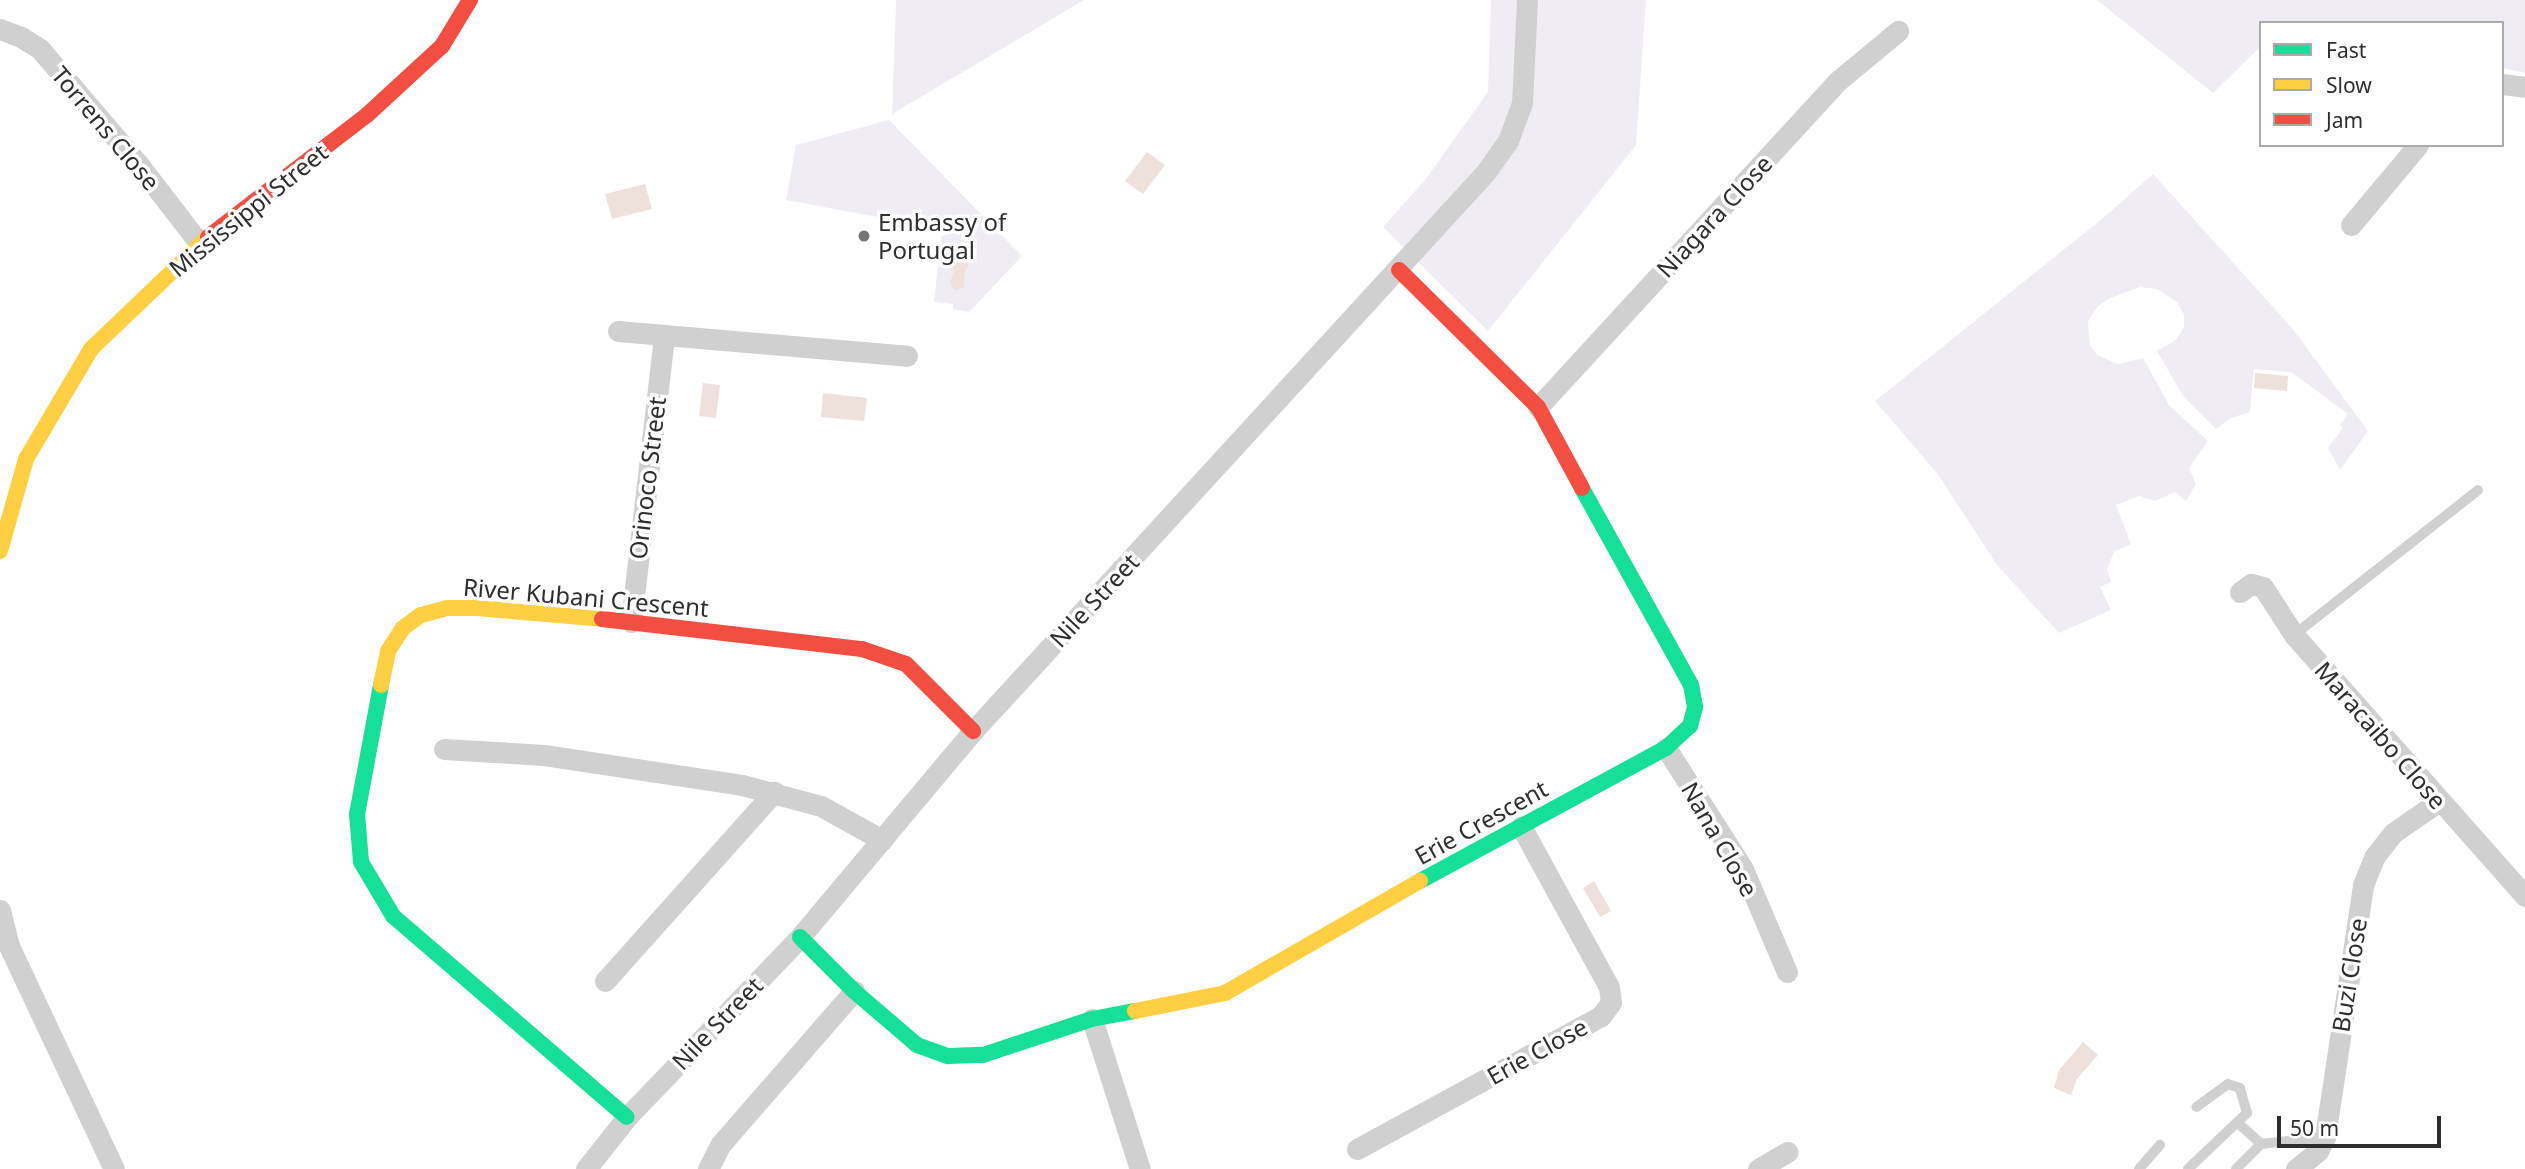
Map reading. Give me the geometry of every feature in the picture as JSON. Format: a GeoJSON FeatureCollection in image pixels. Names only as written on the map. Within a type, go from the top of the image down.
{"type":"FeatureCollection","features":[{"type":"Feature","properties":{"kind":"street","name":"Mississippi Street"},"geometry":{"type":"LineString","coordinates":[[0,551],[26,459],[91,349],[199,243],[367,115],[442,46],[470,0]]}},
{"type":"Feature","properties":{"kind":"street","name":"Nile Street"},"geometry":{"type":"LineString","coordinates":[[586,1169],[627,1117],[800,937],[973,732],[1486,172],[1508,141],[1522,103],[1527,0]]}},
{"type":"Feature","properties":{"kind":"street","name":"Torrens Close"},"geometry":{"type":"LineString","coordinates":[[0,29],[21,37],[40,49],[139,165],[199,243]]}},
{"type":"Feature","properties":{"kind":"street","name":"Niagara Close"},"geometry":{"type":"LineString","coordinates":[[1538,407],[1839,80],[1898,31]]}},
{"type":"Feature","properties":{"kind":"street"},"geometry":{"type":"LineString","coordinates":[[2504,84],[2525,87]]}},
{"type":"Feature","properties":{"kind":"street"},"geometry":{"type":"LineString","coordinates":[[2351,225],[2416,147]]}},
{"type":"Feature","properties":{"kind":"street","name":"Erie Crescent"},"geometry":{"type":"LineString","coordinates":[[800,937],[854,991],[917,1045],[948,1056],[983,1055],[1093,1019],[1225,993],[1521,826],[1666,748],[1690,726],[1695,707],[1691,685],[1538,407],[1399,270]]}},
{"type":"Feature","properties":{"kind":"street"},"geometry":{"type":"LineString","coordinates":[[618,331],[907,356]]}},
{"type":"Feature","properties":{"kind":"street","name":"Orinoco Street"},"geometry":{"type":"LineString","coordinates":[[631,622],[664,335]]}},
{"type":"Feature","properties":{"kind":"street","name":"Maracaibo Close"},"geometry":{"type":"LineString","coordinates":[[2240,592],[2251,584],[2263,587],[2294,635],[2525,896]]}},
{"type":"Feature","properties":{"kind":"street","name":"River Kubani Crescent"},"geometry":{"type":"LineString","coordinates":[[627,1117],[393,916],[361,862],[357,814],[388,651],[403,628],[421,615],[448,608],[477,608],[631,622],[862,649],[906,664],[973,732]]}},
{"type":"Feature","properties":{"kind":"street","name":"Nana Close"},"geometry":{"type":"LineString","coordinates":[[1666,748],[1743,869],[1787,972]]}},
{"type":"Feature","properties":{"kind":"street"},"geometry":{"type":"LineString","coordinates":[[443,749],[544,755],[774,792],[821,806],[882,840]]}},
{"type":"Feature","properties":{"kind":"street"},"geometry":{"type":"LineString","coordinates":[[605,981],[774,792]]}},
{"type":"Feature","properties":{"kind":"street","name":"Buzi Close"},"geometry":{"type":"LineString","coordinates":[[2325,1137],[2362,885],[2375,856],[2393,833],[2439,801]]}},
{"type":"Feature","properties":{"kind":"street","name":"Erie Close"},"geometry":{"type":"LineString","coordinates":[[1357,1149],[1601,1016],[1611,1002],[1609,987],[1521,826]]}},
{"type":"Feature","properties":{"kind":"street"},"geometry":{"type":"LineString","coordinates":[[0,910],[9,946],[114,1169]]}},
{"type":"Feature","properties":{"kind":"street"},"geometry":{"type":"LineString","coordinates":[[708,1169],[721,1144],[854,991]]}},
{"type":"Feature","properties":{"kind":"street"},"geometry":{"type":"LineString","coordinates":[[1093,1019],[1140,1169]]}},
{"type":"Feature","properties":{"kind":"street"},"geometry":{"type":"LineString","coordinates":[[2296,1169],[2318,1151],[2325,1137]]}},
{"type":"Feature","properties":{"kind":"street"},"geometry":{"type":"LineString","coordinates":[[1758,1169],[1788,1152]]}},
{"type":"Feature","properties":{"kind":"lane"},"geometry":{"type":"LineString","coordinates":[[2294,635],[2478,490]]}},
{"type":"Feature","properties":{"kind":"lane"},"geometry":{"type":"LineString","coordinates":[[2188,1169],[2247,1113],[2240,1088],[2235,1085],[2221,1087],[2196,1107]]}},
{"type":"Feature","properties":{"kind":"lane"},"geometry":{"type":"LineString","coordinates":[[2238,1123],[2261,1144]]}},
{"type":"Feature","properties":{"kind":"lane"},"geometry":{"type":"LineString","coordinates":[[2236,1169],[2261,1144],[2325,1137]]}},
{"type":"Feature","properties":{"kind":"lane"},"geometry":{"type":"LineString","coordinates":[[2138,1169],[2160,1145]]}},
{"type":"Feature","properties":{"kind":"shaded area"},"geometry":{"type":"Polygon","coordinates":[[[896,0],[1084,0],[892,114],[896,0]]]}},
{"type":"Feature","properties":{"kind":"shaded area"},"geometry":{"type":"Polygon","coordinates":[[[1491,0],[1646,0],[1636,145],[1488,331],[1383,227],[1425,180],[1488,92],[1491,0]]]}},
{"type":"Feature","properties":{"kind":"shaded area"},"geometry":{"type":"Polygon","coordinates":[[[2097,0],[2525,0],[2525,73],[2504,68],[2504,21],[2259,21],[2259,48],[2213,93],[2097,0]]]}},
{"type":"Feature","properties":{"kind":"shaded area"},"geometry":{"type":"Polygon","coordinates":[[[889,120],[1022,256],[969,312],[953,309],[953,304],[934,302],[941,237],[952,230],[945,215],[921,225],[786,200],[796,145],[889,120]]]}},
{"type":"Feature","properties":{"kind":"shaded area"},"geometry":{"type":"Polygon","coordinates":[[[1147,152],[1165,165],[1143,194],[1125,181],[1147,152]]]}},
{"type":"Feature","properties":{"kind":"shaded area"},"geometry":{"type":"Polygon","coordinates":[[[2153,174],[2292,328],[2368,431],[2340,470],[2328,448],[2343,428],[2340,425],[2348,414],[2291,372],[2254,369],[2250,412],[2231,418],[2216,429],[2183,396],[2157,351],[2176,340],[2184,327],[2184,315],[2177,302],[2157,289],[2140,287],[2110,298],[2098,306],[2088,321],[2090,345],[2097,355],[2118,364],[2143,358],[2169,405],[2208,441],[2189,468],[2196,484],[2186,501],[2175,492],[2155,501],[2139,496],[2116,505],[2131,544],[2114,552],[2107,569],[2111,582],[2100,587],[2111,610],[2059,633],[1997,565],[1937,473],[1875,401],[2102,219],[2153,174]]]}},
{"type":"Feature","properties":{"kind":"shaded area"},"geometry":{"type":"Polygon","coordinates":[[[645,184],[652,209],[612,219],[605,194],[645,184]]]}},
{"type":"Feature","properties":{"kind":"shaded area"},"geometry":{"type":"Polygon","coordinates":[[[961,249],[966,251],[971,261],[965,270],[964,288],[955,290],[950,283],[954,270],[949,260],[951,254],[961,249]]]}},
{"type":"Feature","properties":{"kind":"shaded area"},"geometry":{"type":"Polygon","coordinates":[[[2255,373],[2288,376],[2287,391],[2254,388],[2255,373]]]}},
{"type":"Feature","properties":{"kind":"shaded area"},"geometry":{"type":"Polygon","coordinates":[[[703,383],[720,385],[716,418],[699,416],[703,383]]]}},
{"type":"Feature","properties":{"kind":"shaded area"},"geometry":{"type":"Polygon","coordinates":[[[823,393],[867,398],[864,421],[821,417],[823,393]]]}},
{"type":"Feature","properties":{"kind":"shaded area"},"geometry":{"type":"Polygon","coordinates":[[[1594,881],[1611,911],[1600,917],[1583,888],[1594,881]]]}},
{"type":"Feature","properties":{"kind":"shaded area"},"geometry":{"type":"Polygon","coordinates":[[[2083,1042],[2098,1055],[2077,1079],[2071,1095],[2054,1088],[2059,1070],[2083,1042]]]}},
{"type":"Feature","properties":{"kind":"traffic: fast"},"geometry":{"type":"LineString","coordinates":[[1420,881],[1666,748],[1690,726],[1695,707],[1691,685],[1582,488]]}},
{"type":"Feature","properties":{"kind":"traffic: fast"},"geometry":{"type":"LineString","coordinates":[[381,685],[357,814],[361,862],[393,916],[627,1117]]}},
{"type":"Feature","properties":{"kind":"traffic: fast"},"geometry":{"type":"LineString","coordinates":[[800,937],[854,991],[917,1045],[948,1056],[983,1055],[1092,1019],[1135,1011]]}},
{"type":"Feature","properties":{"kind":"traffic: slow"},"geometry":{"type":"LineString","coordinates":[[0,551],[26,459],[91,349],[208,237]]}},
{"type":"Feature","properties":{"kind":"traffic: slow"},"geometry":{"type":"LineString","coordinates":[[381,685],[388,651],[403,628],[421,615],[448,608],[477,608],[602,619]]}},
{"type":"Feature","properties":{"kind":"traffic: slow"},"geometry":{"type":"LineString","coordinates":[[1135,1011],[1225,993],[1420,881]]}},
{"type":"Feature","properties":{"kind":"traffic: jam"},"geometry":{"type":"LineString","coordinates":[[208,237],[367,115],[442,46],[470,0]]}},
{"type":"Feature","properties":{"kind":"traffic: jam"},"geometry":{"type":"LineString","coordinates":[[1399,270],[1538,407],[1582,488]]}},
{"type":"Feature","properties":{"kind":"traffic: jam"},"geometry":{"type":"LineString","coordinates":[[602,619],[862,649],[906,664],[973,731]]}},
{"type":"Feature","properties":{"kind":"place","name":"Embassy of Portugal"},"geometry":{"type":"Point","coordinates":[864,236]}}]}
